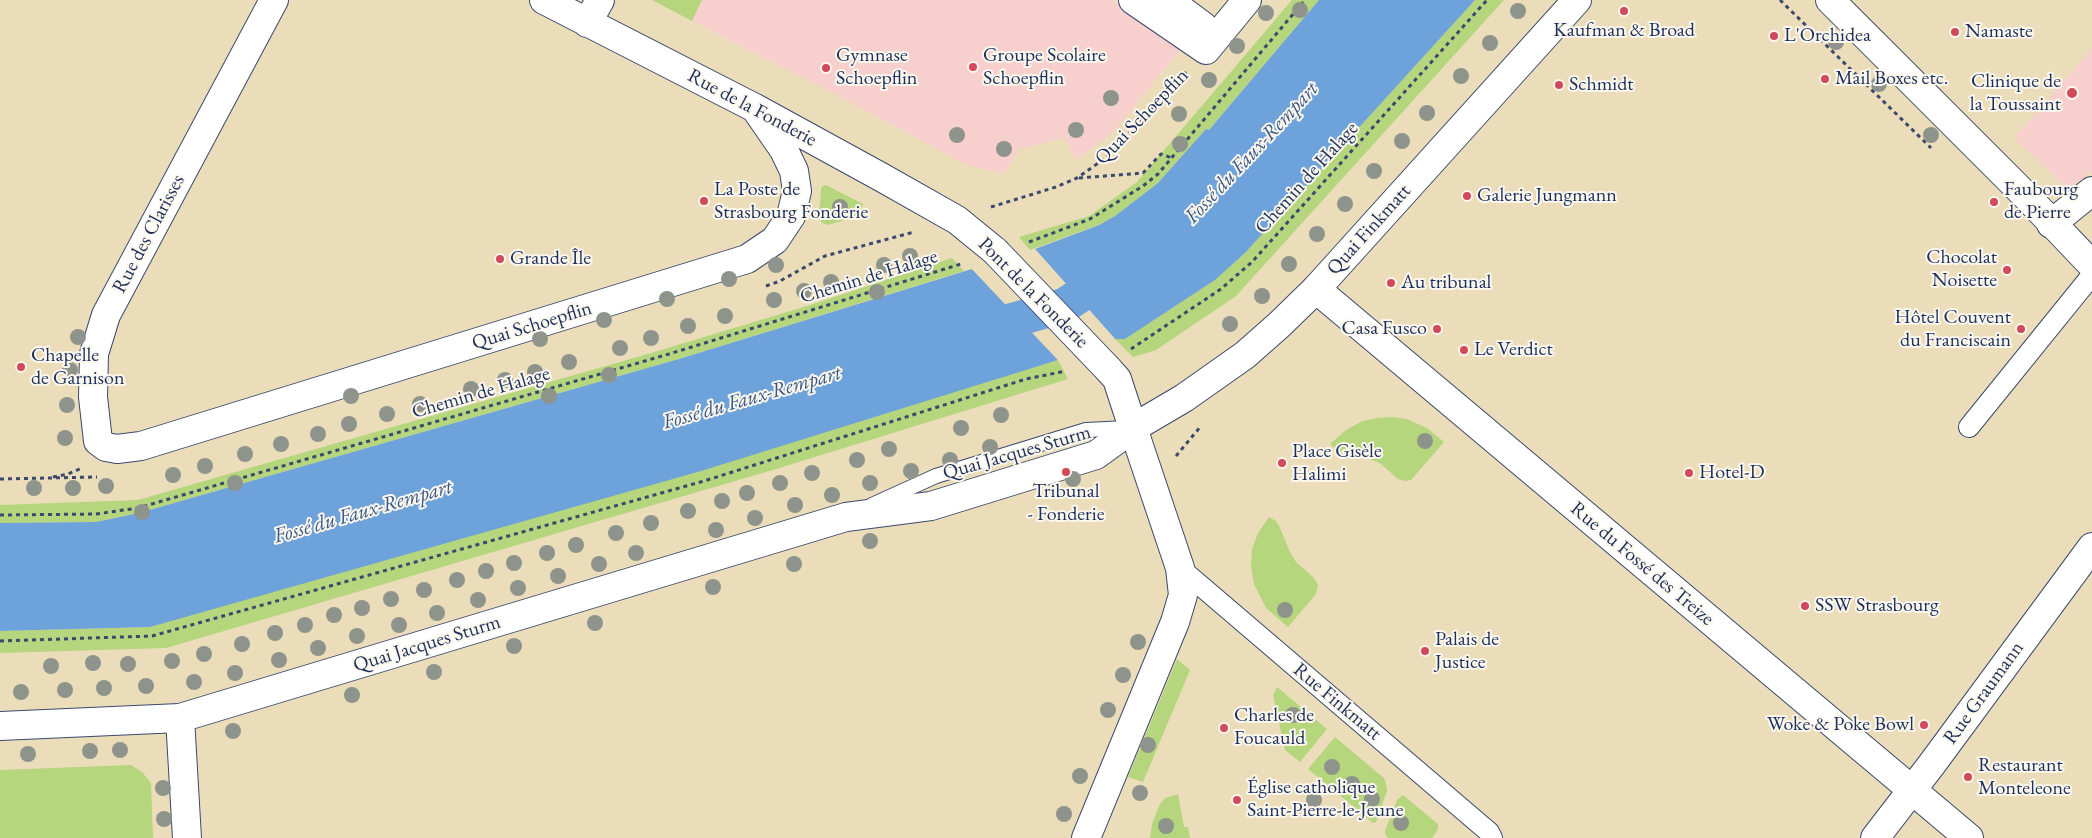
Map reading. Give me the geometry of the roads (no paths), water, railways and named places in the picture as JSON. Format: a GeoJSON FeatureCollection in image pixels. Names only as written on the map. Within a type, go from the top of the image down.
{"type":"FeatureCollection","features":[{"type":"Feature","properties":{"kind":"street","name":"Rue des Clarisses"},"geometry":{"type":"LineString","coordinates":[[141,446],[117,449],[106,447],[98,441],[93,397],[94,354],[106,315],[274,0]]}},
{"type":"Feature","properties":{"kind":"street","name":"Rue de la Fonderie"},"geometry":{"type":"LineString","coordinates":[[544,0],[594,12],[755,108],[957,220]]}},
{"type":"Feature","properties":{"kind":"street"},"geometry":{"type":"LineString","coordinates":[[1133,0],[1211,43]]}},
{"type":"Feature","properties":{"kind":"street"},"geometry":{"type":"LineString","coordinates":[[1168,0],[1211,43]]}},
{"type":"Feature","properties":{"kind":"street"},"geometry":{"type":"LineString","coordinates":[[1211,43],[1247,0]]}},
{"type":"Feature","properties":{"kind":"street","name":"Quai Finkmatt"},"geometry":{"type":"LineString","coordinates":[[1133,428],[1184,398],[1245,355],[1280,325],[1316,289],[1577,0]]}},
{"type":"Feature","properties":{"kind":"street"},"geometry":{"type":"LineString","coordinates":[[1830,0],[2031,201],[2092,265]]}},
{"type":"Feature","properties":{"kind":"street","name":"Quai Schoepflin"},"geometry":{"type":"LineString","coordinates":[[141,446],[747,259],[775,240],[791,216],[797,191],[794,171],[784,150],[755,108]]}},
{"type":"Feature","properties":{"kind":"street"},"geometry":{"type":"LineString","coordinates":[[2051,224],[2092,191]]}},
{"type":"Feature","properties":{"kind":"street","name":"Pont de la Fonderie"},"geometry":{"type":"LineString","coordinates":[[957,220],[995,251],[1118,360],[1117,379],[1180,568],[1183,595],[1175,622],[1086,838]]}},
{"type":"Feature","properties":{"kind":"street"},"geometry":{"type":"LineString","coordinates":[[1969,427],[2092,276]]}},
{"type":"Feature","properties":{"kind":"street","name":"Rue du Fossé des Treize"},"geometry":{"type":"LineString","coordinates":[[1316,289],[1969,838]]}},
{"type":"Feature","properties":{"kind":"street","name":"Quai Jacques Sturm"},"geometry":{"type":"LineString","coordinates":[[0,726],[180,718],[846,517],[931,506],[1096,455],[1133,428]]}},
{"type":"Feature","properties":{"kind":"street","name":"Rue Graumann"},"geometry":{"type":"LineString","coordinates":[[1874,838],[1912,790],[2092,547]]}},
{"type":"Feature","properties":{"kind":"street","name":"Rue Finkmatt"},"geometry":{"type":"LineString","coordinates":[[1180,568],[1489,832],[1492,838]]}},
{"type":"Feature","properties":{"kind":"street"},"geometry":{"type":"LineString","coordinates":[[180,718],[187,838]]}},
{"type":"Feature","properties":{"kind":"water"},"geometry":{"type":"Polygon","coordinates":[[[1319,0],[1475,0],[1245,253],[1215,280],[1125,339],[1115,339],[1035,249],[1099,225],[1115,216],[1158,183],[1206,129],[1209,130],[1319,0]]]}},
{"type":"Feature","properties":{"kind":"water"},"geometry":{"type":"Polygon","coordinates":[[[972,269],[1058,360],[701,471],[150,627],[0,631],[0,523],[96,522],[139,513],[679,359],[972,269]]]}},
{"type":"Feature","properties":{"kind":"waterway","name":"Fossé du Faux-Rempart"},"geometry":{"type":"LineString","coordinates":[[973,332],[1065,305],[1117,271]]}},
{"type":"Feature","properties":{"kind":"place","name":"Kaufman & Broad"},"geometry":{"type":"Point","coordinates":[1624,11]}},
{"type":"Feature","properties":{"kind":"place","name":"Namaste"},"geometry":{"type":"Point","coordinates":[1955,32]}},
{"type":"Feature","properties":{"kind":"place","name":"L'Orchidea"},"geometry":{"type":"Point","coordinates":[1774,36]}},
{"type":"Feature","properties":{"kind":"place","name":"Groupe Scolaire Schoepflin"},"geometry":{"type":"Point","coordinates":[973,67]}},
{"type":"Feature","properties":{"kind":"place","name":"Gymnase Schoepflin"},"geometry":{"type":"Point","coordinates":[826,68]}},
{"type":"Feature","properties":{"kind":"place","name":"Mail Boxes etc."},"geometry":{"type":"Point","coordinates":[1825,79]}},
{"type":"Feature","properties":{"kind":"place","name":"Schmidt"},"geometry":{"type":"Point","coordinates":[1559,85]}},
{"type":"Feature","properties":{"kind":"place","name":"Clinique de la Toussaint"},"geometry":{"type":"Point","coordinates":[2072,93]}},
{"type":"Feature","properties":{"kind":"place","name":"Galerie Jungmann"},"geometry":{"type":"Point","coordinates":[1467,196]}},
{"type":"Feature","properties":{"kind":"place","name":"La Poste de Strasbourg Fonderie"},"geometry":{"type":"Point","coordinates":[704,201]}},
{"type":"Feature","properties":{"kind":"place","name":"Faubourg de Pierre"},"geometry":{"type":"Point","coordinates":[1994,202]}},
{"type":"Feature","properties":{"kind":"place","name":"Grande Île"},"geometry":{"type":"Point","coordinates":[500,259]}},
{"type":"Feature","properties":{"kind":"place","name":"Chocolat Noisette"},"geometry":{"type":"Point","coordinates":[2007,270]}},
{"type":"Feature","properties":{"kind":"place","name":"Au tribunal"},"geometry":{"type":"Point","coordinates":[1391,283]}},
{"type":"Feature","properties":{"kind":"place","name":"Casa Fusco"},"geometry":{"type":"Point","coordinates":[1437,329]}},
{"type":"Feature","properties":{"kind":"place","name":"Hôtel Couvent du Franciscain"},"geometry":{"type":"Point","coordinates":[2021,329]}},
{"type":"Feature","properties":{"kind":"place","name":"Le Verdict"},"geometry":{"type":"Point","coordinates":[1464,350]}},
{"type":"Feature","properties":{"kind":"place","name":"Chapelle de Garnison"},"geometry":{"type":"Point","coordinates":[21,367]}},
{"type":"Feature","properties":{"kind":"place","name":"Place Gisèle Halimi"},"geometry":{"type":"Point","coordinates":[1282,463]}},
{"type":"Feature","properties":{"kind":"place","name":"Tribunal - Fonderie"},"geometry":{"type":"Point","coordinates":[1066,472]}},
{"type":"Feature","properties":{"kind":"place","name":"Hotel-D"},"geometry":{"type":"Point","coordinates":[1689,473]}},
{"type":"Feature","properties":{"kind":"place","name":"SSW Strasbourg"},"geometry":{"type":"Point","coordinates":[1805,606]}},
{"type":"Feature","properties":{"kind":"place","name":"Palais de Justice"},"geometry":{"type":"Point","coordinates":[1425,651]}},
{"type":"Feature","properties":{"kind":"place","name":"Woke & Poke Bowl"},"geometry":{"type":"Point","coordinates":[1924,725]}},
{"type":"Feature","properties":{"kind":"place","name":"Charles de Foucauld"},"geometry":{"type":"Point","coordinates":[1224,728]}},
{"type":"Feature","properties":{"kind":"place","name":"Restaurant Monteleone"},"geometry":{"type":"Point","coordinates":[1968,777]}},
{"type":"Feature","properties":{"kind":"place","name":"Église catholique Saint-Pierre-le-Jeune"},"geometry":{"type":"Point","coordinates":[1237,800]}}]}
